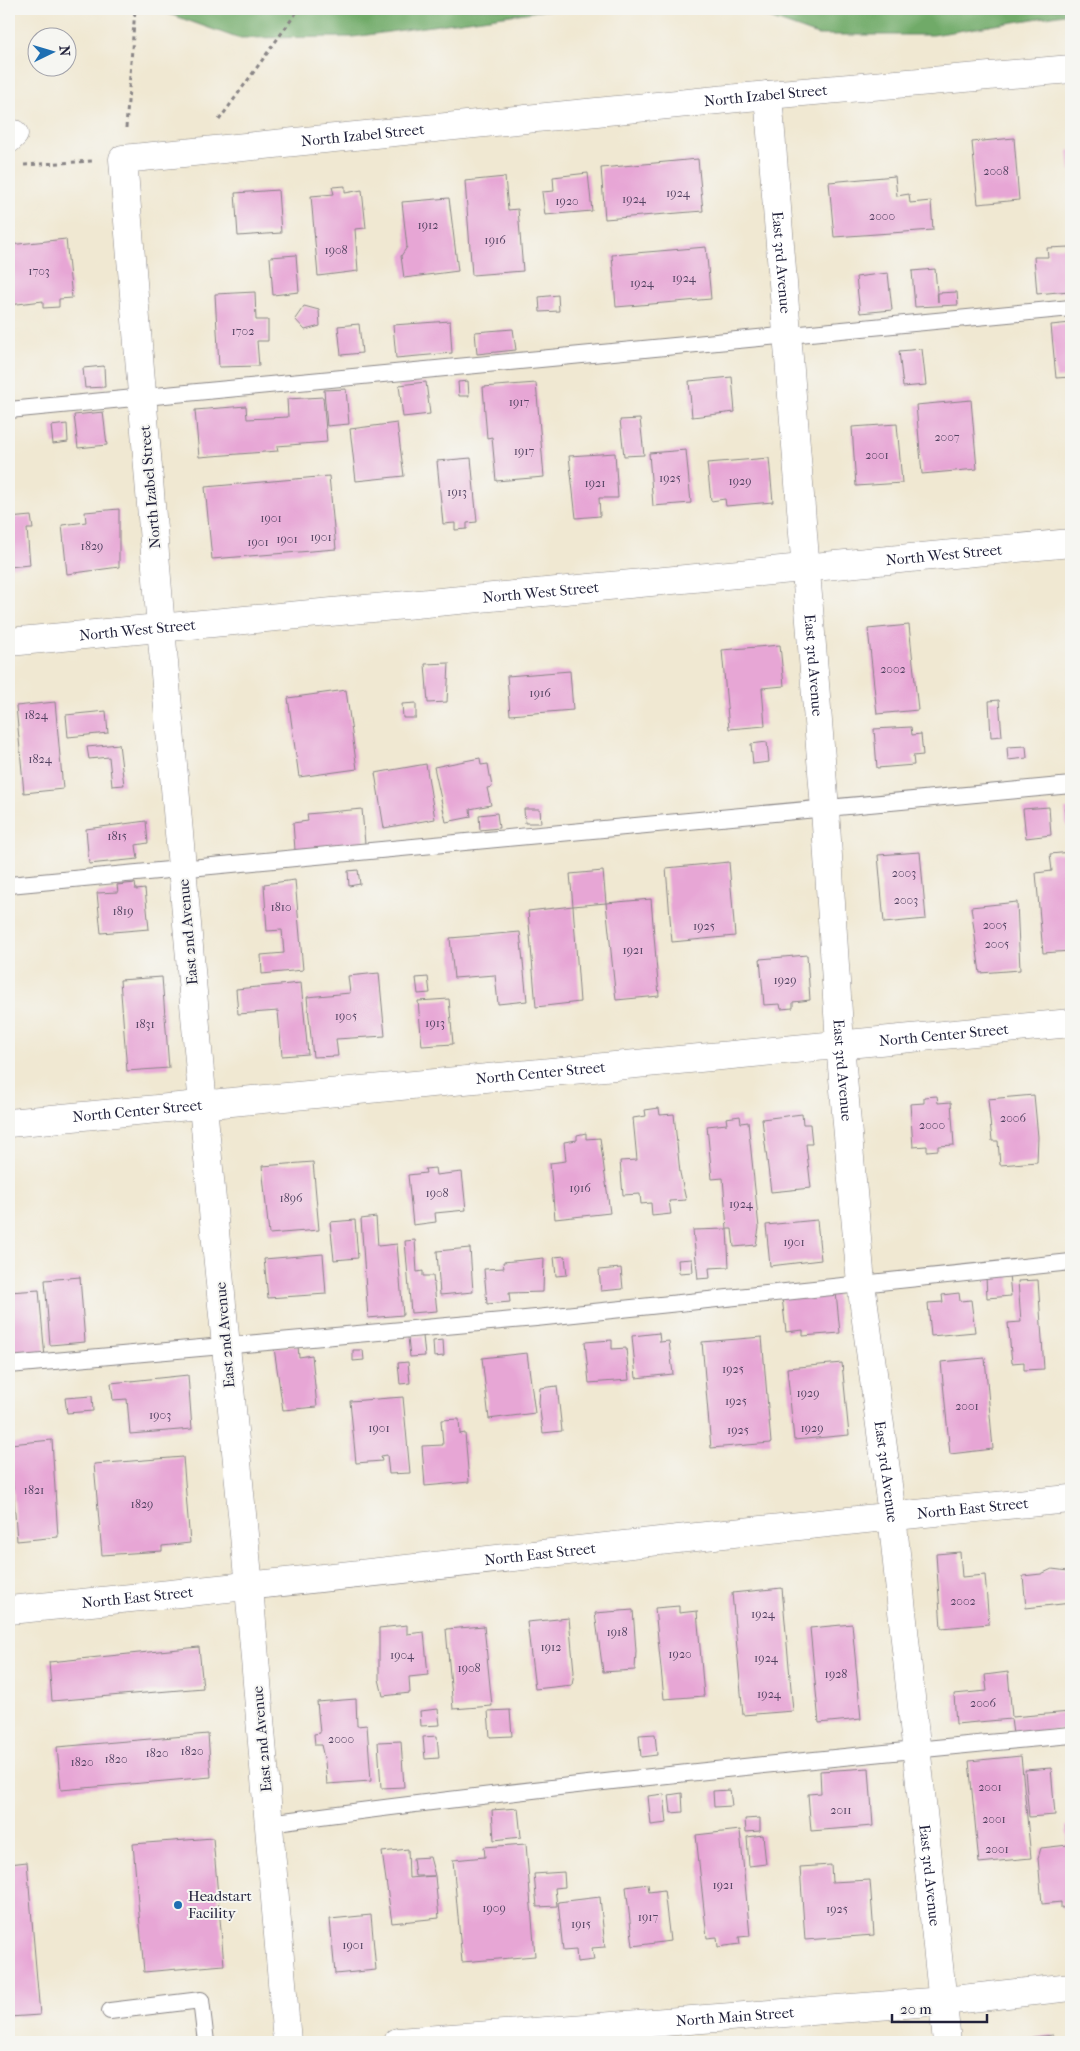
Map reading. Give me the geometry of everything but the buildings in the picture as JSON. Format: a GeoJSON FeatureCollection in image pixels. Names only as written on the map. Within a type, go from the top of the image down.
{"type":"FeatureCollection","features":[{"type":"Feature","properties":{"kind":"street","name":"North Izabel Street"},"geometry":{"type":"LineString","coordinates":[[161,628],[123,160],[768,95],[1071,69]]}},
{"type":"Feature","properties":{"kind":"street","name":"East 3rd Avenue"},"geometry":{"type":"LineString","coordinates":[[768,95],[804,570],[825,809],[840,1044],[861,1283],[892,1515],[915,1750],[947,2042]]}},
{"type":"Feature","properties":{"kind":"street","name":"North West Street"},"geometry":{"type":"LineString","coordinates":[[9,642],[804,570],[1071,543]]}},
{"type":"Feature","properties":{"kind":"street","name":"East 2nd Avenue"},"geometry":{"type":"LineString","coordinates":[[161,628],[203,1106],[250,1587],[287,2042]]}},
{"type":"Feature","properties":{"kind":"street","name":"North Center Street"},"geometry":{"type":"LineString","coordinates":[[9,1123],[1071,1022]]}},
{"type":"Feature","properties":{"kind":"street","name":"North East Street"},"geometry":{"type":"LineString","coordinates":[[9,1610],[250,1587],[892,1515],[1071,1499]]}},
{"type":"Feature","properties":{"kind":"street","name":"North Main Street"},"geometry":{"type":"LineString","coordinates":[[398,2042],[944,2001],[1071,1987]]}},
{"type":"Feature","properties":{"kind":"lane"},"geometry":{"type":"LineString","coordinates":[[9,410],[1071,308]]}},
{"type":"Feature","properties":{"kind":"lane"},"geometry":{"type":"LineString","coordinates":[[9,885],[1071,785]]}},
{"type":"Feature","properties":{"kind":"lane"},"geometry":{"type":"LineString","coordinates":[[9,1365],[536,1318],[1071,1262]]}},
{"type":"Feature","properties":{"kind":"lane"},"geometry":{"type":"LineString","coordinates":[[269,1823],[395,1806],[1071,1735]]}},
{"type":"Feature","properties":{"kind":"lane"},"geometry":{"type":"LineString","coordinates":[[110,2011],[201,2000],[206,2042]]}},
{"type":"Feature","properties":{"kind":"path"},"geometry":{"type":"LineString","coordinates":[[18,165],[123,160],[135,9]]}},
{"type":"Feature","properties":{"kind":"path"},"geometry":{"type":"LineString","coordinates":[[215,150],[219,119],[298,9]]}},
{"type":"Feature","properties":{"kind":"green space"},"geometry":{"type":"Polygon","coordinates":[[[155,9],[554,9],[353,37],[237,38],[155,9]]]}},
{"type":"Feature","properties":{"kind":"green space"},"geometry":{"type":"Polygon","coordinates":[[[744,9],[1071,9],[1071,13],[933,35],[818,35],[744,9]]]}},
{"type":"Feature","properties":{"kind":"place","name":"Headstart Facility"},"geometry":{"type":"Point","coordinates":[178,1905]}}]}
